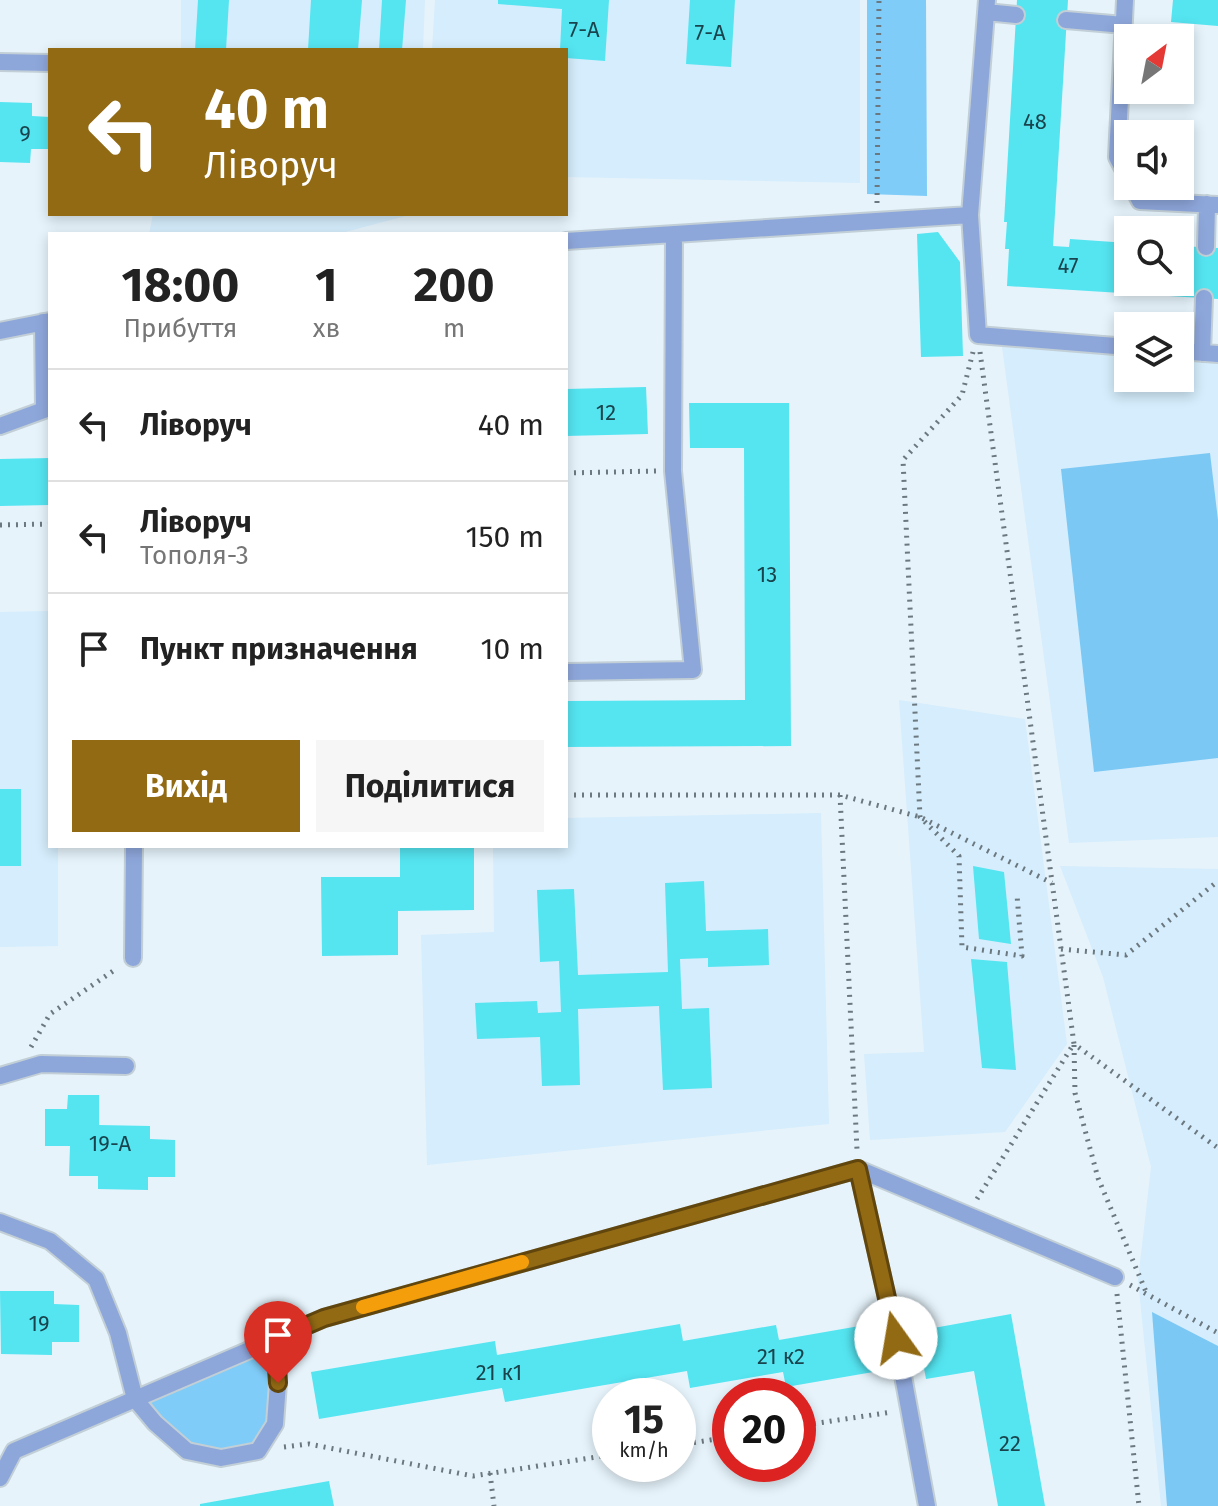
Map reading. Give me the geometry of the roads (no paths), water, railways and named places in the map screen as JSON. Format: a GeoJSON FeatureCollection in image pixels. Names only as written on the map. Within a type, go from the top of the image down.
{"type":"FeatureCollection","features":[{"type":"Feature","properties":{"kind":"lane"},"geometry":{"type":"LineString","coordinates":[[1124,24],[1125,0]]}},
{"type":"Feature","properties":{"kind":"lane"},"geometry":{"type":"LineString","coordinates":[[1016,15],[986,6],[970,215],[978,335],[1114,346]]}},
{"type":"Feature","properties":{"kind":"lane"},"geometry":{"type":"LineString","coordinates":[[1066,20],[1114,24]]}},
{"type":"Feature","properties":{"kind":"lane"},"geometry":{"type":"LineString","coordinates":[[0,62],[48,63]]}},
{"type":"Feature","properties":{"kind":"lane"},"geometry":{"type":"LineString","coordinates":[[1139,200],[1212,205],[1206,247]]}},
{"type":"Feature","properties":{"kind":"lane"},"geometry":{"type":"LineString","coordinates":[[568,241],[970,215]]}},
{"type":"Feature","properties":{"kind":"lane"},"geometry":{"type":"LineString","coordinates":[[568,672],[693,670],[673,471],[674,234]]}},
{"type":"Feature","properties":{"kind":"lane"},"geometry":{"type":"LineString","coordinates":[[1204,298],[1210,354]]}},
{"type":"Feature","properties":{"kind":"lane"},"geometry":{"type":"LineString","coordinates":[[0,331],[46,322],[44,410],[0,426]]}},
{"type":"Feature","properties":{"kind":"lane"},"geometry":{"type":"LineString","coordinates":[[133,958],[134,848]]}},
{"type":"Feature","properties":{"kind":"lane"},"geometry":{"type":"LineString","coordinates":[[8,1074],[41,1064],[126,1066]]}},
{"type":"Feature","properties":{"kind":"lane"},"geometry":{"type":"LineString","coordinates":[[858,1169],[927,1506]]}},
{"type":"Feature","properties":{"kind":"lane"},"geometry":{"type":"LineString","coordinates":[[0,1478],[7,1446],[135,1399],[324,1318],[858,1169],[1115,1277]]}},
{"type":"Feature","properties":{"kind":"lane"},"geometry":{"type":"LineString","coordinates":[[0,1222],[50,1241],[96,1279],[118,1333],[135,1399],[155,1423],[187,1451],[221,1458],[258,1451],[275,1424],[278,1383],[275,1339]]}}]}
